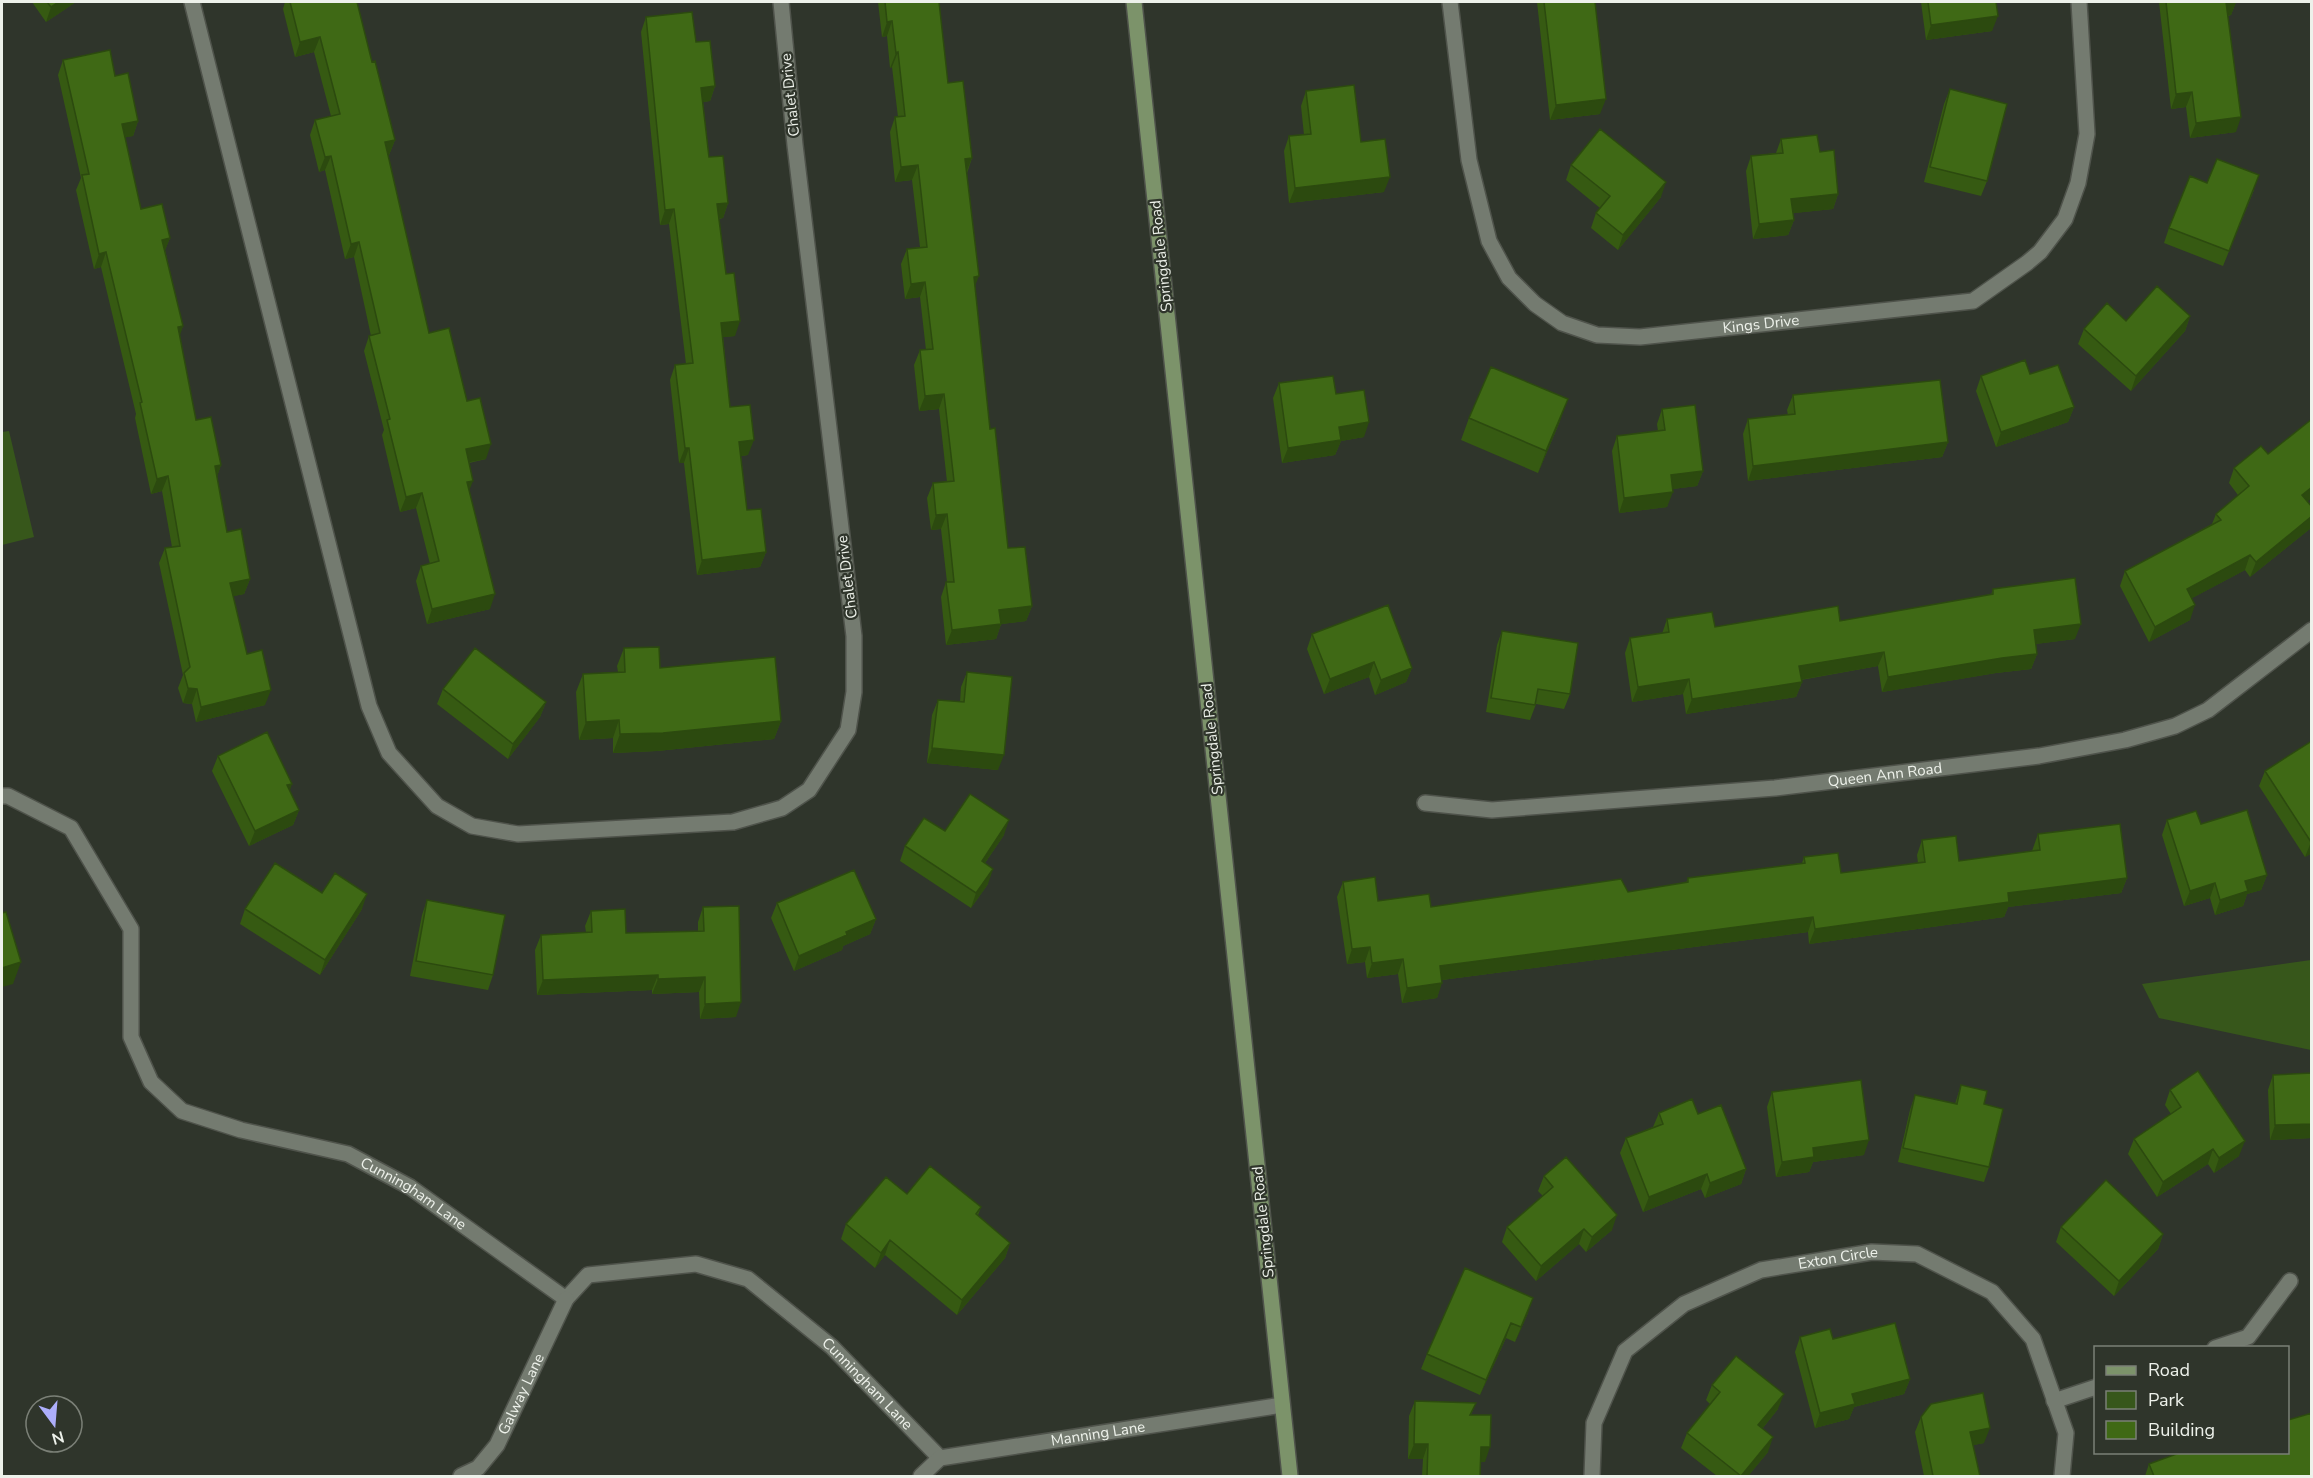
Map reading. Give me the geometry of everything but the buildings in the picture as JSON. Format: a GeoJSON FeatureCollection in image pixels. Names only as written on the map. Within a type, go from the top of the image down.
{"type":"FeatureCollection","features":[{"type":"Feature","properties":{"kind":"main road","name":"Springdale Road"},"geometry":{"type":"LineString","coordinates":[[1134,2],[1290,1476]]}},
{"type":"Feature","properties":{"kind":"street","name":"Chalet Drive"},"geometry":{"type":"LineString","coordinates":[[192,2],[369,706],[389,753],[437,806],[472,826],[518,834],[733,822],[782,808],[809,790],[848,730],[854,692],[854,636],[795,145],[781,2]]}},
{"type":"Feature","properties":{"kind":"street","name":"Kings Drive"},"geometry":{"type":"LineString","coordinates":[[1449,2],[1469,160],[1489,241],[1509,278],[1535,304],[1562,323],[1597,335],[1640,337],[1973,301],[2027,262],[2040,252],[2065,219],[2078,183],[2087,134],[2079,2]]}},
{"type":"Feature","properties":{"kind":"street","name":"Queen Ann Road"},"geometry":{"type":"LineString","coordinates":[[1425,803],[1492,810],[1775,788],[2039,756],[2125,740],[2175,726],[2208,710],[2312,630]]}},
{"type":"Feature","properties":{"kind":"street","name":"Cunningham Lane"},"geometry":{"type":"LineString","coordinates":[[2,796],[8,796],[71,828],[131,930],[131,1037],[151,1082],[182,1111],[241,1131],[348,1154],[410,1187],[566,1299],[588,1275],[642,1268],[696,1264],[748,1279],[832,1347],[940,1458]]}},
{"type":"Feature","properties":{"kind":"street","name":"Exton Circle"},"geometry":{"type":"LineString","coordinates":[[1592,1476],[1594,1423],[1626,1351],[1684,1304],[1761,1270],[1872,1252],[1917,1254],[1992,1292],[2032,1339],[2066,1433],[2062,1476]]}},
{"type":"Feature","properties":{"kind":"street"},"geometry":{"type":"LineString","coordinates":[[2218,1346],[2248,1337],[2290,1281]]}},
{"type":"Feature","properties":{"kind":"street","name":"Galway Lane"},"geometry":{"type":"LineString","coordinates":[[462,1476],[478,1468],[497,1445],[566,1299]]}},
{"type":"Feature","properties":{"kind":"street"},"geometry":{"type":"LineString","coordinates":[[2054,1401],[2094,1388]]}},
{"type":"Feature","properties":{"kind":"street","name":"Manning Lane"},"geometry":{"type":"LineString","coordinates":[[940,1458],[1282,1405]]}},
{"type":"Feature","properties":{"kind":"street"},"geometry":{"type":"LineString","coordinates":[[921,1476],[940,1458]]}},
{"type":"Feature","properties":{"kind":"green space"},"geometry":{"type":"Polygon","coordinates":[[[9,431],[34,537],[2,545],[2,432],[9,431]]]}},
{"type":"Feature","properties":{"kind":"green space"},"geometry":{"type":"Polygon","coordinates":[[[2311,960],[2311,1050],[2159,1018],[2142,984],[2311,960]]]}}]}
